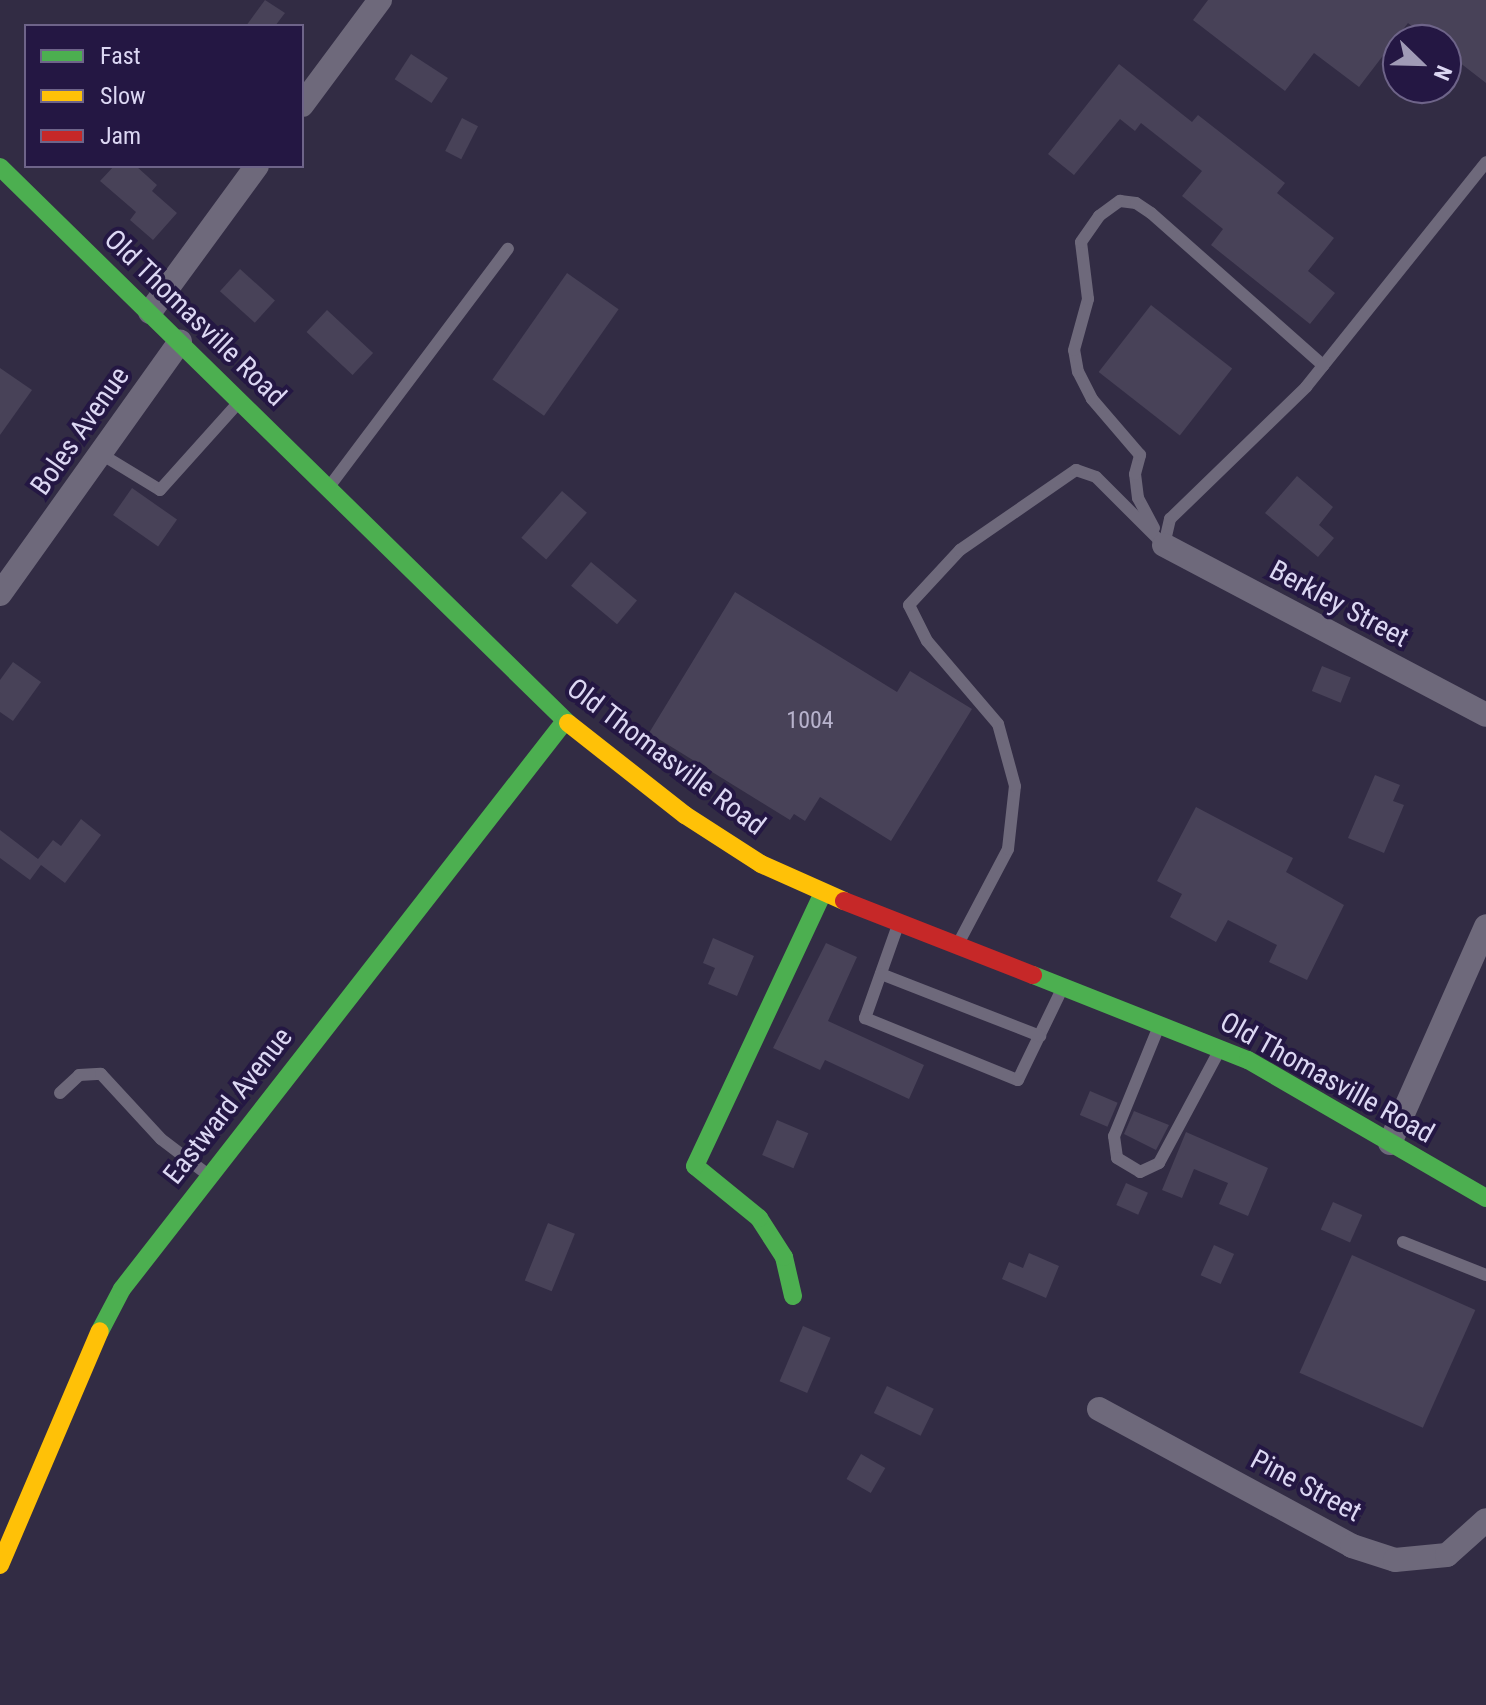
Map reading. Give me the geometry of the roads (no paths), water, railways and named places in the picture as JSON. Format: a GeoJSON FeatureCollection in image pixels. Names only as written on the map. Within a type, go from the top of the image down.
{"type":"FeatureCollection","features":[{"type":"Feature","properties":{"kind":"street"},"geometry":{"type":"LineString","coordinates":[[304,102],[380,0]]}},
{"type":"Feature","properties":{"kind":"street","name":"Old Thomasville Road"},"geometry":{"type":"LineString","coordinates":[[0,167],[565,721],[724,841],[823,893],[1220,1048],[1486,1198]]}},
{"type":"Feature","properties":{"kind":"street"},"geometry":{"type":"LineString","coordinates":[[150,312],[256,168]]}},
{"type":"Feature","properties":{"kind":"street","name":"Boles Avenue"},"geometry":{"type":"LineString","coordinates":[[0,594],[180,342]]}},
{"type":"Feature","properties":{"kind":"street","name":"Berkley Street"},"geometry":{"type":"LineString","coordinates":[[1164,545],[1486,715]]}},
{"type":"Feature","properties":{"kind":"street","name":"Eastward Avenue"},"geometry":{"type":"LineString","coordinates":[[0,1565],[88,1353],[122,1289],[565,721]]}},
{"type":"Feature","properties":{"kind":"street"},"geometry":{"type":"LineString","coordinates":[[793,1296],[784,1257],[759,1218],[695,1166],[823,893]]}},
{"type":"Feature","properties":{"kind":"street"},"geometry":{"type":"LineString","coordinates":[[1390,1143],[1486,926]]}},
{"type":"Feature","properties":{"kind":"street","name":"Pine Street"},"geometry":{"type":"LineString","coordinates":[[1099,1409],[1352,1546],[1395,1560],[1447,1555],[1486,1520]]}},
{"type":"Feature","properties":{"kind":"lane"},"geometry":{"type":"LineString","coordinates":[[1164,545],[1170,519],[1323,365],[1486,162]]}},
{"type":"Feature","properties":{"kind":"lane"},"geometry":{"type":"LineString","coordinates":[[1164,545],[1138,498],[1135,474],[1140,455],[1092,399],[1078,372],[1074,350],[1088,299],[1081,242],[1099,216],[1120,201],[1136,203],[1323,365]]}},
{"type":"Feature","properties":{"kind":"lane"},"geometry":{"type":"LineString","coordinates":[[329,487],[508,249]]}},
{"type":"Feature","properties":{"kind":"lane"},"geometry":{"type":"LineString","coordinates":[[101,454],[160,490],[240,400]]}},
{"type":"Feature","properties":{"kind":"lane"},"geometry":{"type":"LineString","coordinates":[[958,945],[1008,849],[1015,786],[998,724],[927,641],[909,605],[960,550],[1076,470],[1096,477],[1164,545]]}},
{"type":"Feature","properties":{"kind":"lane"},"geometry":{"type":"LineString","coordinates":[[899,922],[865,1018],[1018,1080],[1063,985]]}},
{"type":"Feature","properties":{"kind":"lane"},"geometry":{"type":"LineString","coordinates":[[881,974],[1040,1036]]}},
{"type":"Feature","properties":{"kind":"lane"},"geometry":{"type":"LineString","coordinates":[[1160,1023],[1114,1136],[1117,1158],[1140,1172],[1159,1163],[1220,1048]]}},
{"type":"Feature","properties":{"kind":"lane"},"geometry":{"type":"LineString","coordinates":[[60,1093],[79,1075],[101,1074],[161,1139],[209,1176]]}},
{"type":"Feature","properties":{"kind":"lane"},"geometry":{"type":"LineString","coordinates":[[1403,1242],[1486,1275]]}}]}
